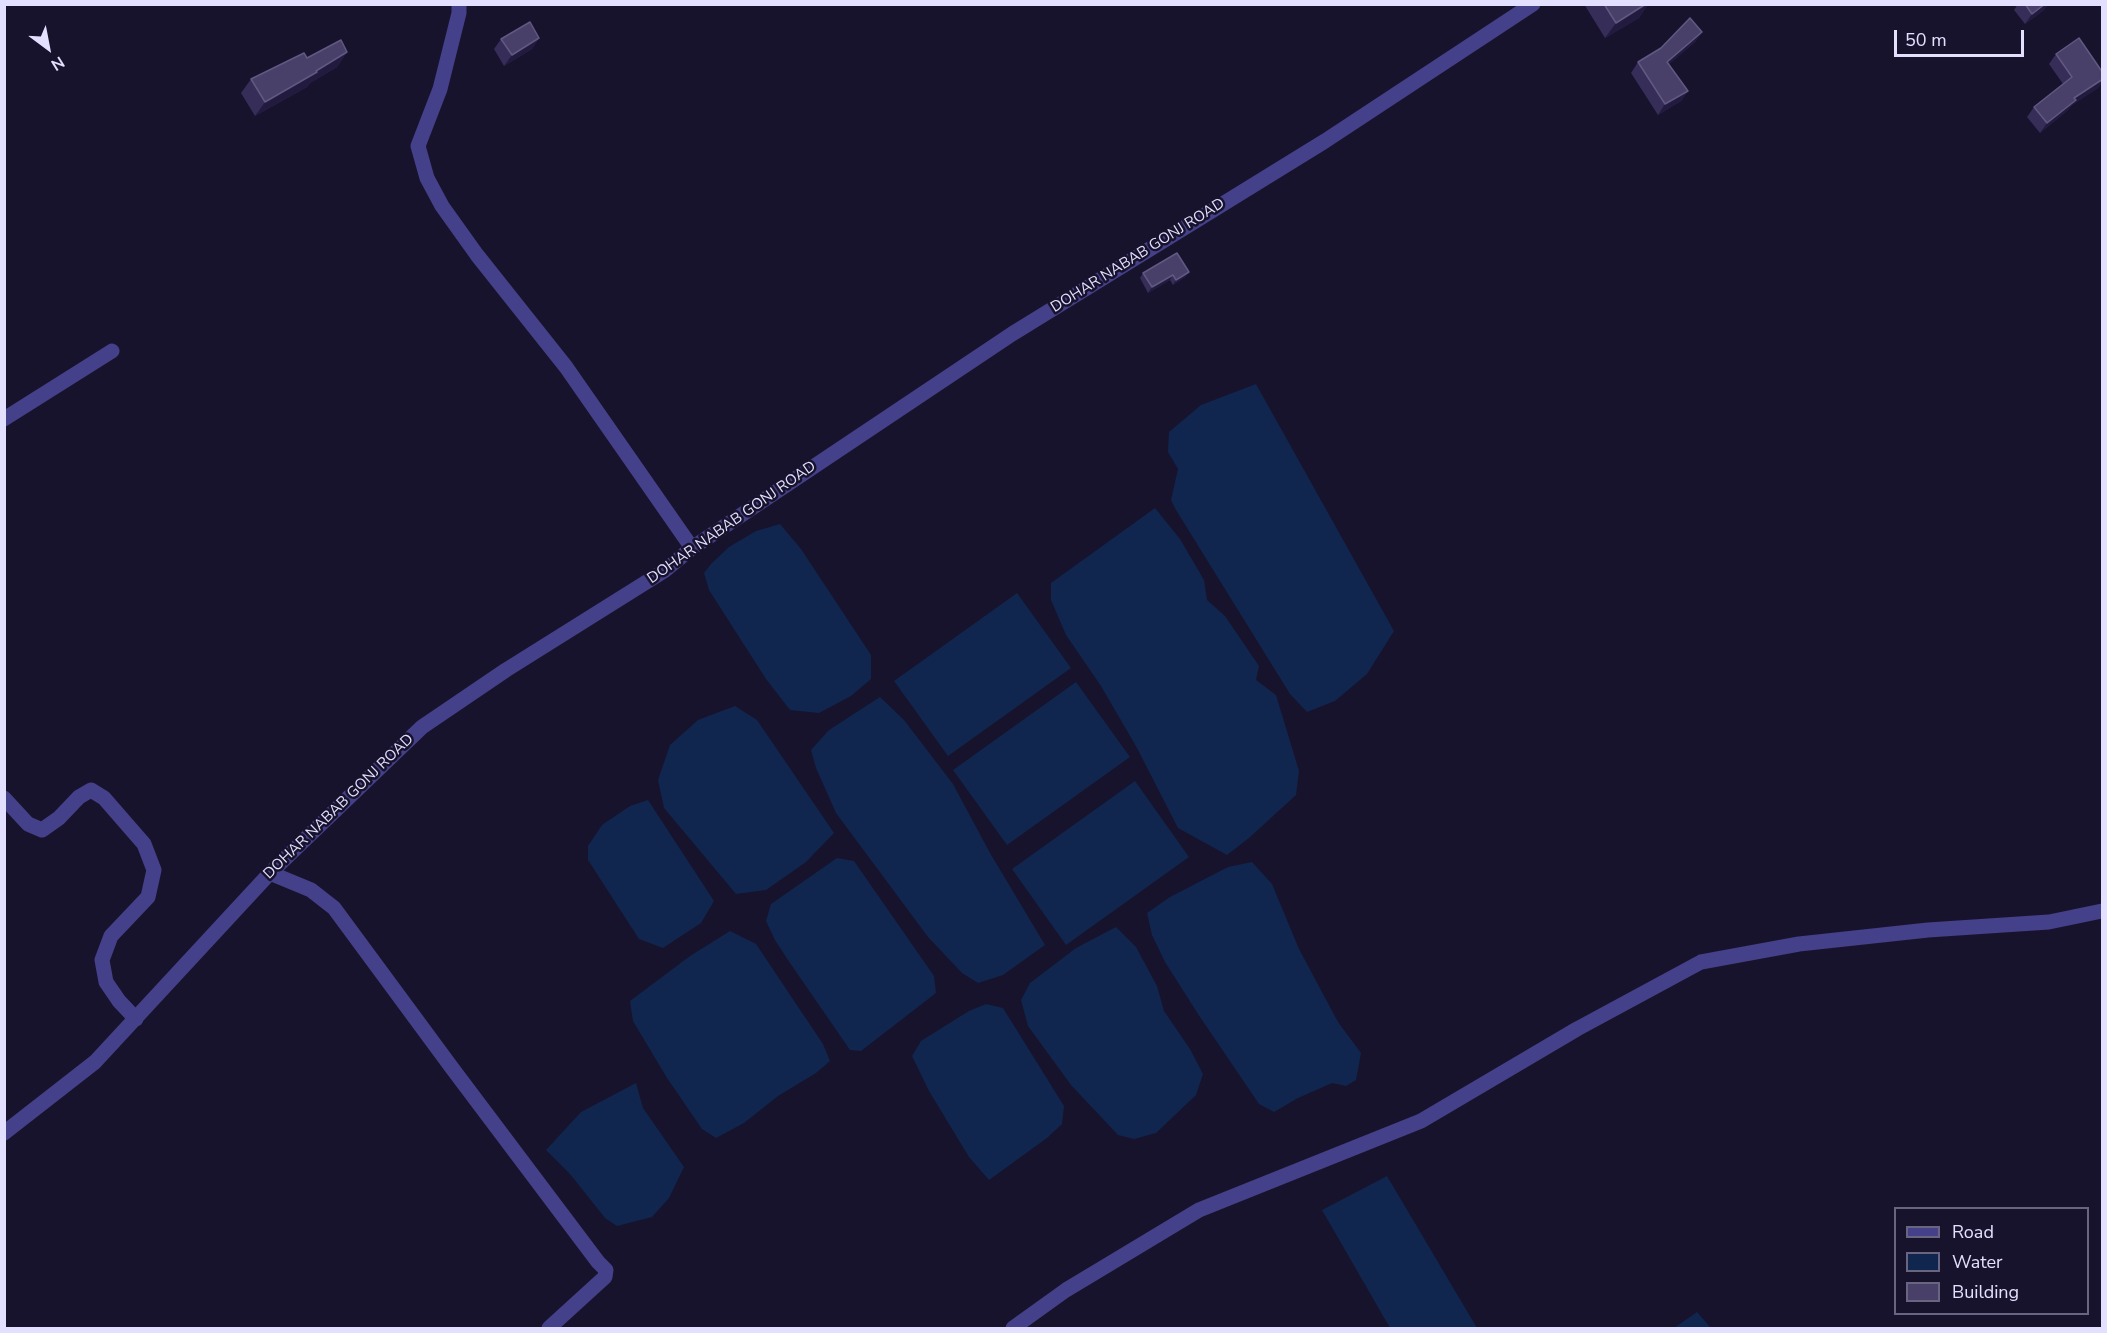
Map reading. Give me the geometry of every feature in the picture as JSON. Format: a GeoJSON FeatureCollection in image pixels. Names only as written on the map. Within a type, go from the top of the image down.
{"type":"FeatureCollection","features":[{"type":"Feature","properties":{"kind":"street"},"geometry":{"type":"LineString","coordinates":[[459,4],[459,13],[440,89],[418,146],[427,178],[442,206],[477,255],[566,367],[692,548]]}},
{"type":"Feature","properties":{"kind":"street","name":"DOHAR NABAB GONJ ROAD"},"geometry":{"type":"LineString","coordinates":[[4,1133],[95,1062],[270,873],[422,727],[506,670],[664,571],[692,548],[1012,334],[1325,141],[1533,4]]}},
{"type":"Feature","properties":{"kind":"street"},"geometry":{"type":"LineString","coordinates":[[4,419],[112,351]]}},
{"type":"Feature","properties":{"kind":"street"},"geometry":{"type":"LineString","coordinates":[[4,798],[28,824],[42,830],[59,818],[79,797],[91,790],[104,798],[144,844],[154,870],[148,897],[111,936],[102,960],[106,982],[135,1019]]}},
{"type":"Feature","properties":{"kind":"street"},"geometry":{"type":"LineString","coordinates":[[270,873],[311,890],[334,908],[459,1078],[606,1270],[605,1277],[549,1329]]}},
{"type":"Feature","properties":{"kind":"street"},"geometry":{"type":"LineString","coordinates":[[1013,1329],[1066,1290],[1199,1210],[1421,1121],[1577,1029],[1701,962],[1799,944],[1928,930],[2049,922],[2103,911]]}},
{"type":"Feature","properties":{"kind":"water"},"geometry":{"type":"Polygon","coordinates":[[[1256,384],[1394,631],[1367,674],[1335,701],[1307,712],[1290,694],[1171,500],[1178,469],[1168,452],[1169,432],[1201,405],[1256,384]]]}},
{"type":"Feature","properties":{"kind":"water"},"geometry":{"type":"Polygon","coordinates":[[[1155,508],[1180,539],[1204,580],[1207,600],[1225,616],[1259,666],[1256,680],[1276,695],[1299,771],[1296,795],[1227,855],[1178,828],[1137,748],[1101,686],[1066,635],[1051,600],[1051,583],[1155,508]]]}},
{"type":"Feature","properties":{"kind":"water"},"geometry":{"type":"Polygon","coordinates":[[[780,524],[801,549],[871,655],[871,679],[851,696],[819,713],[790,710],[766,679],[709,590],[704,573],[729,547],[756,531],[780,524]]]}},
{"type":"Feature","properties":{"kind":"water"},"geometry":{"type":"Polygon","coordinates":[[[1017,593],[1071,668],[948,756],[894,681],[1017,593]]]}},
{"type":"Feature","properties":{"kind":"water"},"geometry":{"type":"Polygon","coordinates":[[[1076,682],[1130,757],[1007,845],[953,770],[1076,682]]]}},
{"type":"Feature","properties":{"kind":"water"},"geometry":{"type":"Polygon","coordinates":[[[880,697],[904,720],[953,784],[990,853],[1045,945],[1003,975],[978,983],[962,973],[928,937],[836,813],[816,768],[811,750],[829,730],[880,697]]]}},
{"type":"Feature","properties":{"kind":"water"},"geometry":{"type":"Polygon","coordinates":[[[735,706],[757,720],[834,833],[806,862],[766,890],[736,894],[664,808],[658,780],[670,745],[698,720],[735,706]]]}},
{"type":"Feature","properties":{"kind":"water"},"geometry":{"type":"Polygon","coordinates":[[[1135,781],[1189,857],[1066,945],[1012,869],[1135,781]]]}},
{"type":"Feature","properties":{"kind":"water"},"geometry":{"type":"Polygon","coordinates":[[[648,800],[714,901],[701,923],[663,948],[639,939],[588,860],[588,846],[602,825],[630,806],[648,800]]]}},
{"type":"Feature","properties":{"kind":"water"},"geometry":{"type":"Polygon","coordinates":[[[837,858],[854,861],[934,976],[936,993],[861,1051],[850,1050],[775,940],[766,921],[771,904],[837,858]]]}},
{"type":"Feature","properties":{"kind":"water"},"geometry":{"type":"Polygon","coordinates":[[[1252,862],[1272,884],[1299,949],[1338,1022],[1361,1053],[1356,1080],[1346,1086],[1332,1083],[1274,1112],[1259,1104],[1198,1014],[1165,962],[1152,935],[1147,913],[1170,897],[1228,867],[1252,862]]]}},
{"type":"Feature","properties":{"kind":"water"},"geometry":{"type":"Polygon","coordinates":[[[1116,927],[1136,947],[1157,986],[1164,1011],[1190,1049],[1203,1074],[1196,1095],[1156,1133],[1134,1139],[1118,1135],[1071,1085],[1028,1026],[1021,1000],[1030,983],[1076,948],[1116,927]]]}},
{"type":"Feature","properties":{"kind":"water"},"geometry":{"type":"Polygon","coordinates":[[[730,931],[756,944],[823,1044],[830,1061],[816,1073],[778,1096],[744,1123],[716,1138],[702,1129],[667,1078],[633,1021],[630,1001],[690,956],[730,931]]]}},
{"type":"Feature","properties":{"kind":"water"},"geometry":{"type":"Polygon","coordinates":[[[986,1004],[1003,1008],[1064,1106],[1062,1124],[1047,1138],[989,1180],[969,1157],[929,1091],[912,1056],[921,1041],[969,1011],[986,1004]]]}},
{"type":"Feature","properties":{"kind":"water"},"geometry":{"type":"Polygon","coordinates":[[[636,1083],[643,1108],[684,1167],[669,1198],[652,1217],[617,1226],[605,1218],[570,1174],[546,1150],[581,1112],[636,1083]]]}},
{"type":"Feature","properties":{"kind":"water"},"geometry":{"type":"Polygon","coordinates":[[[1387,1176],[1477,1328],[1390,1328],[1322,1210],[1387,1176]]]}},
{"type":"Feature","properties":{"kind":"water"},"geometry":{"type":"Polygon","coordinates":[[[1697,1312],[1711,1328],[1674,1328],[1697,1312]]]}},
{"type":"Feature","properties":{"kind":"building"},"geometry":{"type":"Polygon","coordinates":[[[1604,4],[1646,4],[1616,23],[1604,4]]]}},
{"type":"Feature","properties":{"kind":"building"},"geometry":{"type":"Polygon","coordinates":[[[2025,4],[2045,4],[2032,14],[2025,4]]]}},
{"type":"Feature","properties":{"kind":"building"},"geometry":{"type":"Polygon","coordinates":[[[1690,18],[1702,32],[1667,62],[1688,91],[1665,104],[1638,62],[1661,48],[1690,18]]]}},
{"type":"Feature","properties":{"kind":"building"},"geometry":{"type":"Polygon","coordinates":[[[530,22],[539,38],[512,55],[501,39],[530,22]]]}},
{"type":"Feature","properties":{"kind":"building"},"geometry":{"type":"Polygon","coordinates":[[[2079,38],[2103,73],[2103,79],[2074,98],[2076,100],[2047,123],[2034,107],[2072,77],[2056,54],[2079,38]]]}},
{"type":"Feature","properties":{"kind":"building"},"geometry":{"type":"Polygon","coordinates":[[[341,40],[347,52],[265,102],[251,79],[304,53],[307,58],[341,40]]]}},
{"type":"Feature","properties":{"kind":"building"},"geometry":{"type":"Polygon","coordinates":[[[1177,253],[1189,272],[1176,280],[1173,275],[1152,287],[1143,273],[1177,253]]]}}]}
